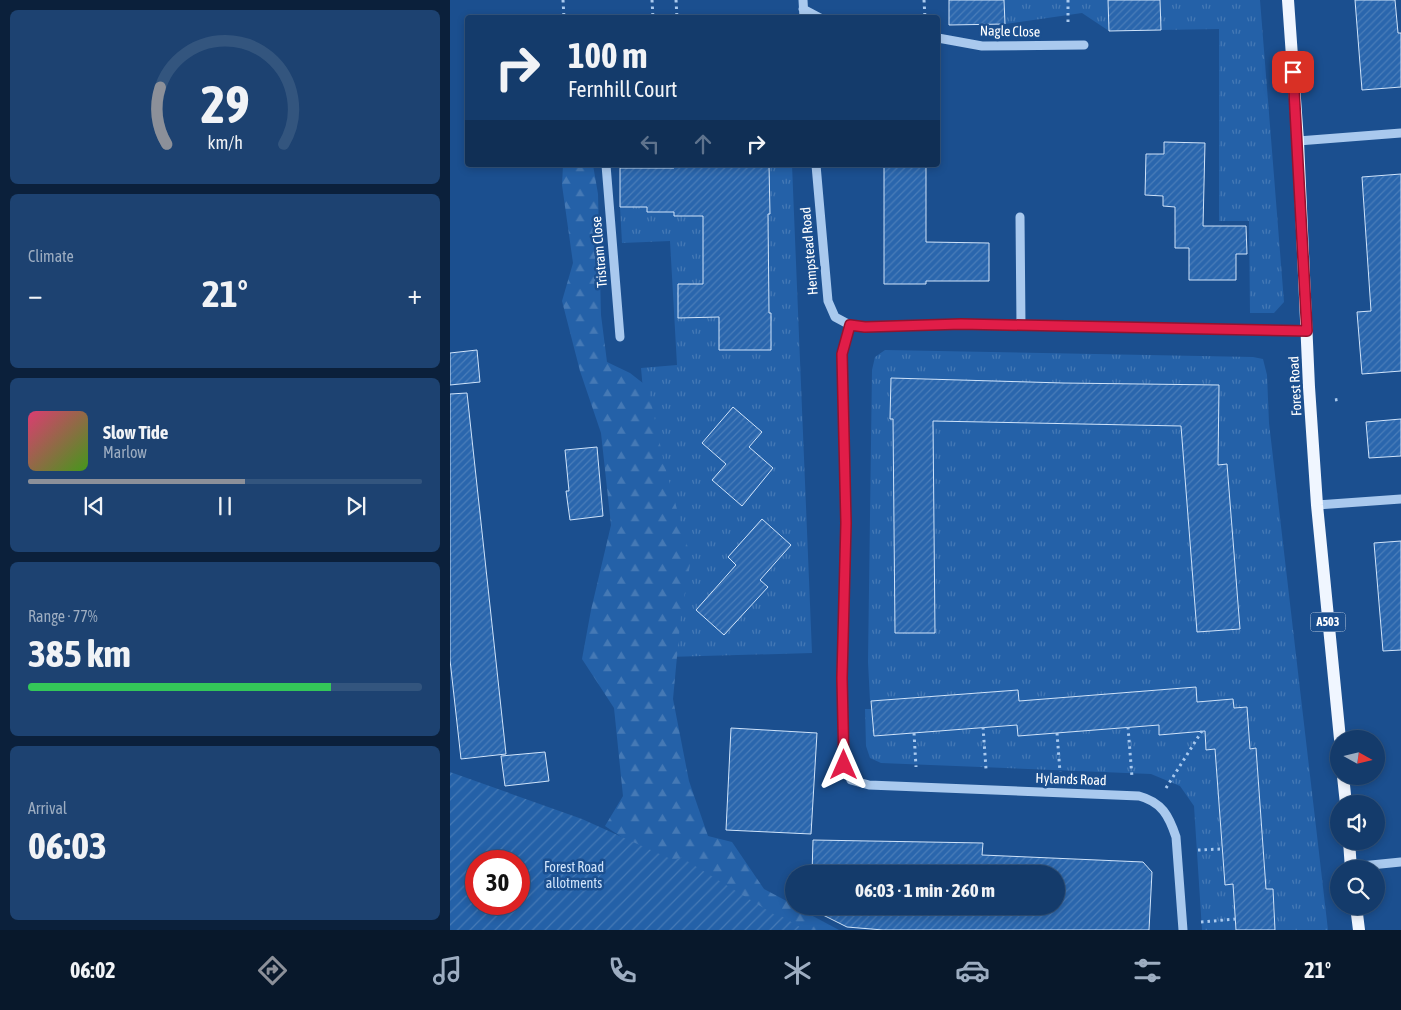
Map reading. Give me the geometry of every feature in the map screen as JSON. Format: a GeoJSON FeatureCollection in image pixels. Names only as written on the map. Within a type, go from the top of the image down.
{"type":"FeatureCollection","features":[{"type":"Feature","properties":{"kind":"main road","name":"Forest Road"},"geometry":{"type":"LineString","coordinates":[[1288,0],[1298,141],[1309,387],[1317,505],[1339,730]]}},
{"type":"Feature","properties":{"kind":"main road"},"geometry":{"type":"LineString","coordinates":[[1357,915],[1359,930]]}},
{"type":"Feature","properties":{"kind":"street"},"geometry":{"type":"LineString","coordinates":[[803,9],[814,15]]}},
{"type":"Feature","properties":{"kind":"street","name":"Nagle Close"},"geometry":{"type":"LineString","coordinates":[[940,38],[982,46],[1084,45]]}},
{"type":"Feature","properties":{"kind":"street"},"geometry":{"type":"LineString","coordinates":[[1298,141],[1401,133]]}},
{"type":"Feature","properties":{"kind":"street","name":"Tristram Close"},"geometry":{"type":"LineString","coordinates":[[606,167],[620,337]]}},
{"type":"Feature","properties":{"kind":"street","name":"Hempstead Road"},"geometry":{"type":"LineString","coordinates":[[816,167],[828,302],[835,317],[850,325]]}},
{"type":"Feature","properties":{"kind":"street"},"geometry":{"type":"LineString","coordinates":[[1020,217],[1021,326]]}},
{"type":"Feature","properties":{"kind":"street"},"geometry":{"type":"LineString","coordinates":[[850,325],[865,327],[961,324],[1307,331]]}},
{"type":"Feature","properties":{"kind":"street","name":"Hylands Road"},"geometry":{"type":"LineString","coordinates":[[850,325],[842,354],[846,523],[842,678],[844,765],[851,780],[869,785],[1134,796],[1149,798],[1157,803]]}},
{"type":"Feature","properties":{"kind":"street"},"geometry":{"type":"LineString","coordinates":[[1317,505],[1401,499]]}},
{"type":"Feature","properties":{"kind":"street"},"geometry":{"type":"LineString","coordinates":[[1157,803],[1164,811],[1176,837],[1183,927]]}},
{"type":"Feature","properties":{"kind":"street"},"geometry":{"type":"LineString","coordinates":[[1385,864],[1401,862]]}},
{"type":"Feature","properties":{"kind":"path"},"geometry":{"type":"LineString","coordinates":[[563,0],[564,15]]}},
{"type":"Feature","properties":{"kind":"path"},"geometry":{"type":"LineString","coordinates":[[652,0],[653,15]]}},
{"type":"Feature","properties":{"kind":"path"},"geometry":{"type":"LineString","coordinates":[[676,0],[677,15]]}},
{"type":"Feature","properties":{"kind":"path"},"geometry":{"type":"LineString","coordinates":[[924,0],[925,15]]}},
{"type":"Feature","properties":{"kind":"path"},"geometry":{"type":"LineString","coordinates":[[1335,400],[1340,399]]}},
{"type":"Feature","properties":{"kind":"path"},"geometry":{"type":"LineString","coordinates":[[983,727],[988,790]]}},
{"type":"Feature","properties":{"kind":"path"},"geometry":{"type":"LineString","coordinates":[[1128,728],[1134,796]]}},
{"type":"Feature","properties":{"kind":"path"},"geometry":{"type":"LineString","coordinates":[[1157,803],[1202,731]]}},
{"type":"Feature","properties":{"kind":"path"},"geometry":{"type":"LineString","coordinates":[[914,733],[917,787]]}},
{"type":"Feature","properties":{"kind":"path"},"geometry":{"type":"LineString","coordinates":[[1057,733],[1062,793]]}},
{"type":"Feature","properties":{"kind":"path"},"geometry":{"type":"LineString","coordinates":[[1183,927],[1236,919]]}},
{"type":"Feature","properties":{"kind":"green space"},"geometry":{"type":"Polygon","coordinates":[[[1004,0],[1108,0],[1109,31],[1082,13],[1005,24],[1004,0]]]}},
{"type":"Feature","properties":{"kind":"green space"},"geometry":{"type":"Polygon","coordinates":[[[1160,0],[1260,0],[1284,302],[1274,313],[1250,313],[1249,221],[1219,221],[1219,29],[1161,30],[1160,0]]]}},
{"type":"Feature","properties":{"kind":"green space"},"geometry":{"type":"Polygon","coordinates":[[[563,167],[593,167],[598,194],[601,315],[607,362],[630,373],[648,387],[664,463],[691,559],[681,614],[673,699],[689,781],[708,836],[732,842],[764,889],[785,900],[785,915],[811,915],[839,930],[769,930],[688,882],[605,826],[623,796],[614,708],[582,659],[591,610],[611,525],[601,433],[580,371],[562,301],[573,263],[562,185],[563,167]]]}},
{"type":"Feature","properties":{"kind":"green space"},"geometry":{"type":"Polygon","coordinates":[[[674,167],[674,173],[647,173],[646,168],[620,168],[674,167]]]}},
{"type":"Feature","properties":{"kind":"green space"},"geometry":{"type":"Polygon","coordinates":[[[708,167],[733,167],[733,169],[708,169],[708,167]]]}},
{"type":"Feature","properties":{"kind":"green space"},"geometry":{"type":"Polygon","coordinates":[[[769,167],[792,167],[812,653],[667,657],[641,368],[677,365],[670,241],[622,243],[620,207],[647,207],[647,212],[674,212],[674,216],[709,216],[703,223],[703,253],[719,289],[678,317],[712,317],[719,314],[719,350],[770,350],[771,313],[765,313],[735,214],[769,214],[769,167]]]}},
{"type":"Feature","properties":{"kind":"green space"},"geometry":{"type":"Polygon","coordinates":[[[885,350],[1253,357],[1263,359],[1267,375],[1269,423],[1328,930],[1275,930],[1275,919],[1263,920],[1262,914],[1275,913],[1273,889],[1260,890],[1251,872],[1265,871],[1264,850],[1249,851],[1249,843],[1263,842],[1261,820],[1247,820],[1260,804],[1258,779],[1244,773],[1258,772],[1256,748],[1242,749],[1247,707],[1233,708],[1233,699],[1197,702],[1195,687],[1019,701],[1018,690],[870,701],[868,662],[872,370],[875,357],[885,350]]]}},
{"type":"Feature","properties":{"kind":"green space"},"geometry":{"type":"Polygon","coordinates":[[[865,709],[872,709],[874,736],[1017,725],[1018,736],[1159,725],[1160,735],[1205,731],[1206,750],[1215,749],[1225,884],[1233,884],[1236,930],[1202,930],[1194,806],[1180,786],[1151,774],[881,763],[870,758],[866,746],[865,709]]]}},
{"type":"Feature","properties":{"kind":"green space","name":"Forest Road allotments"},"geometry":{"type":"Polygon","coordinates":[[[450,772],[582,819],[673,860],[686,856],[687,861],[775,915],[781,916],[805,930],[450,930],[450,772]]]}},
{"type":"Feature","properties":{"kind":"building"},"geometry":{"type":"Polygon","coordinates":[[[949,0],[1004,0],[1005,24],[949,25],[949,0]]]}},
{"type":"Feature","properties":{"kind":"building"},"geometry":{"type":"Polygon","coordinates":[[[1108,0],[1160,0],[1161,30],[1109,31],[1108,0]]]}},
{"type":"Feature","properties":{"kind":"building"},"geometry":{"type":"Polygon","coordinates":[[[1355,0],[1395,0],[1398,33],[1401,33],[1401,87],[1362,90],[1355,0]]]}},
{"type":"Feature","properties":{"kind":"building"},"geometry":{"type":"Polygon","coordinates":[[[1164,142],[1205,143],[1203,226],[1246,226],[1247,254],[1236,254],[1236,280],[1189,280],[1189,248],[1175,248],[1175,207],[1163,206],[1163,196],[1145,195],[1146,154],[1164,154],[1164,142]]]}},
{"type":"Feature","properties":{"kind":"building"},"geometry":{"type":"Polygon","coordinates":[[[769,167],[769,313],[771,313],[771,350],[719,350],[719,317],[678,318],[678,284],[703,284],[703,216],[674,216],[674,212],[647,212],[647,207],[620,207],[620,168],[769,167]]]}},
{"type":"Feature","properties":{"kind":"building"},"geometry":{"type":"Polygon","coordinates":[[[884,167],[926,167],[926,242],[989,243],[989,281],[926,281],[926,284],[884,284],[884,167]]]}},
{"type":"Feature","properties":{"kind":"building"},"geometry":{"type":"Polygon","coordinates":[[[1401,174],[1401,371],[1362,374],[1357,312],[1371,311],[1362,177],[1401,174]]]}},
{"type":"Feature","properties":{"kind":"building"},"geometry":{"type":"Polygon","coordinates":[[[477,350],[480,382],[450,385],[450,353],[477,350]]]}},
{"type":"Feature","properties":{"kind":"building"},"geometry":{"type":"Polygon","coordinates":[[[891,378],[1219,385],[1218,465],[1227,464],[1240,629],[1197,632],[1181,426],[933,421],[935,633],[895,633],[893,419],[890,419],[891,378]]]}},
{"type":"Feature","properties":{"kind":"building"},"geometry":{"type":"Polygon","coordinates":[[[467,393],[506,754],[461,759],[450,660],[450,394],[467,393]]]}},
{"type":"Feature","properties":{"kind":"building"},"geometry":{"type":"Polygon","coordinates":[[[733,407],[762,432],[749,447],[773,468],[742,506],[712,480],[726,464],[702,443],[733,407]]]}},
{"type":"Feature","properties":{"kind":"building"},"geometry":{"type":"Polygon","coordinates":[[[1401,419],[1401,456],[1369,458],[1366,422],[1401,419]]]}},
{"type":"Feature","properties":{"kind":"building"},"geometry":{"type":"Polygon","coordinates":[[[597,447],[603,516],[570,520],[566,491],[569,491],[565,450],[597,447]]]}},
{"type":"Feature","properties":{"kind":"building"},"geometry":{"type":"Polygon","coordinates":[[[762,519],[791,545],[760,580],[768,587],[724,635],[696,610],[736,565],[728,557],[762,519]]]}},
{"type":"Feature","properties":{"kind":"building"},"geometry":{"type":"Polygon","coordinates":[[[1401,541],[1401,650],[1383,651],[1374,543],[1401,541]]]}},
{"type":"Feature","properties":{"kind":"building"},"geometry":{"type":"Polygon","coordinates":[[[1196,687],[1197,702],[1233,699],[1234,708],[1247,707],[1250,749],[1256,748],[1266,889],[1273,889],[1275,930],[1236,930],[1233,884],[1225,885],[1215,749],[1206,750],[1205,731],[1159,735],[1159,725],[1018,736],[1017,725],[874,736],[871,701],[1018,690],[1019,701],[1196,687]]]}},
{"type":"Feature","properties":{"kind":"building"},"geometry":{"type":"Polygon","coordinates":[[[731,728],[817,733],[811,834],[726,830],[731,728]]]}},
{"type":"Feature","properties":{"kind":"building"},"geometry":{"type":"Polygon","coordinates":[[[545,752],[549,781],[505,786],[501,756],[545,752]]]}},
{"type":"Feature","properties":{"kind":"building"},"geometry":{"type":"Polygon","coordinates":[[[813,840],[983,843],[982,855],[1143,862],[1152,872],[1149,930],[883,930],[847,927],[823,915],[1065,915],[1065,865],[812,865],[813,840]]]}},
{"type":"Feature","properties":{"kind":"route"},"geometry":{"type":"LineString","coordinates":[[844,765],[842,678],[846,523],[842,354],[850,325],[865,327],[961,324],[1307,331],[1293,72]]}}]}
